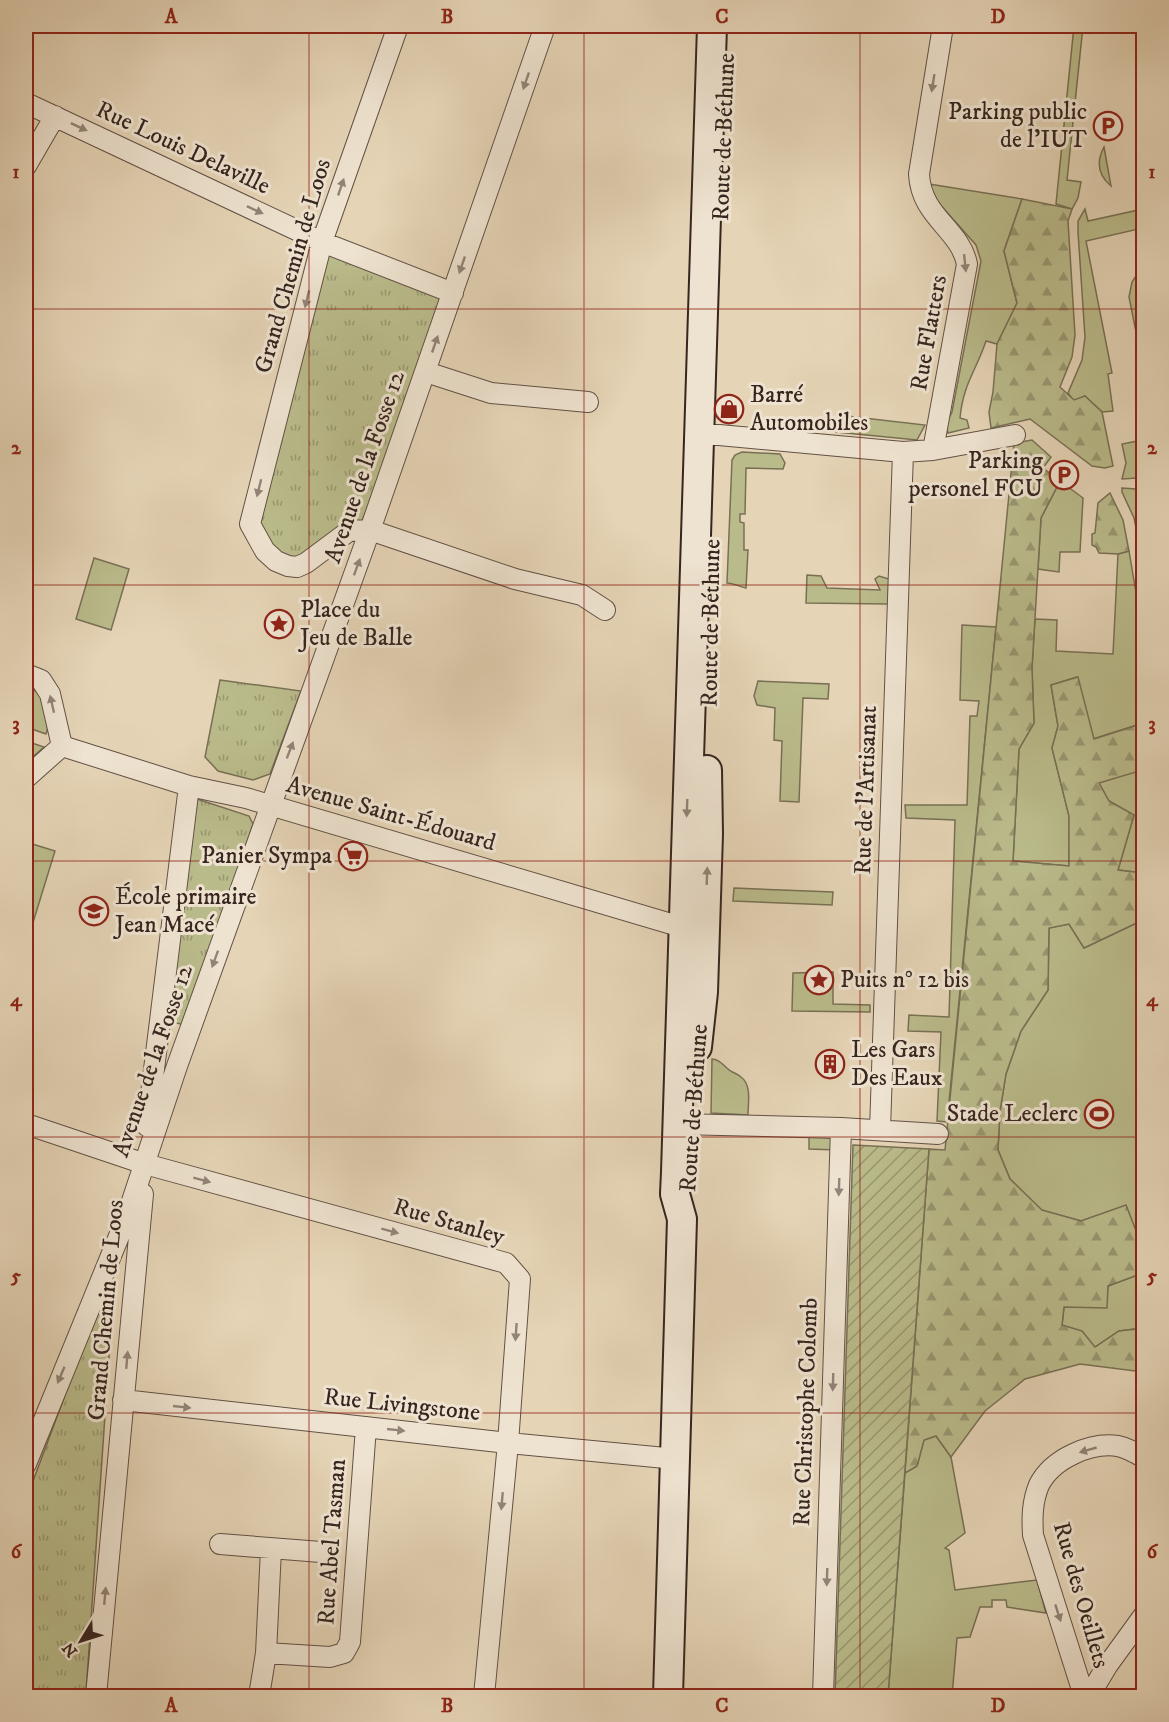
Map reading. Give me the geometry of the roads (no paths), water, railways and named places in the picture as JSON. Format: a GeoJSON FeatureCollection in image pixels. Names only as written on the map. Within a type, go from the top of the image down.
{"type":"FeatureCollection","features":[{"type":"Feature","properties":{"kind":"main road","name":"Route de Béthune"},"geometry":{"type":"LineString","coordinates":[[668,1696],[682,1219],[690,1194],[685,1124],[693,1082],[704,992],[694,931],[708,834],[712,577],[706,435],[711,26]]}},
{"type":"Feature","properties":{"kind":"main road","name":"Route de Béthune"},"geometry":{"type":"LineString","coordinates":[[706,435],[727,26]]}},
{"type":"Feature","properties":{"kind":"street","name":"Grand Chemin de Loos"},"geometry":{"type":"LineString","coordinates":[[370,530],[349,531],[306,563],[297,567],[276,561],[265,551],[250,524],[322,242],[398,26]]}},
{"type":"Feature","properties":{"kind":"street","name":"Avenue de la Fosse 12"},"geometry":{"type":"LineString","coordinates":[[26,1464],[126,1219],[155,1127],[426,372],[545,26]]}},
{"type":"Feature","properties":{"kind":"street","name":"Rue Flatters"},"geometry":{"type":"LineString","coordinates":[[933,450],[967,264],[963,251],[935,216],[922,196],[920,187],[919,174],[943,26]]}},
{"type":"Feature","properties":{"kind":"street","name":"Rue Louis Delaville"},"geometry":{"type":"LineString","coordinates":[[26,103],[322,242],[453,293]]}},
{"type":"Feature","properties":{"kind":"street"},"geometry":{"type":"LineString","coordinates":[[26,166],[55,116]]}},
{"type":"Feature","properties":{"kind":"street"},"geometry":{"type":"LineString","coordinates":[[426,372],[490,393],[588,402]]}},
{"type":"Feature","properties":{"kind":"street"},"geometry":{"type":"LineString","coordinates":[[706,435],[903,452],[933,450],[1015,435]]}},
{"type":"Feature","properties":{"kind":"street","name":"Rue de l'Artisanat"},"geometry":{"type":"LineString","coordinates":[[879,1130],[903,452]]}},
{"type":"Feature","properties":{"kind":"street"},"geometry":{"type":"LineString","coordinates":[[370,530],[515,579],[582,595],[605,610]]}},
{"type":"Feature","properties":{"kind":"street"},"geometry":{"type":"LineString","coordinates":[[26,674],[40,680],[50,694],[62,746],[26,778]]}},
{"type":"Feature","properties":{"kind":"street","name":"Avenue Saint-Édouard"},"geometry":{"type":"LineString","coordinates":[[62,746],[189,786],[246,798],[694,931]]}},
{"type":"Feature","properties":{"kind":"street","name":"Grand Chemin de Loos"},"geometry":{"type":"LineString","coordinates":[[96,1696],[147,1125],[189,786]]}},
{"type":"Feature","properties":{"kind":"street","name":"Rue Stanley"},"geometry":{"type":"LineString","coordinates":[[26,1124],[145,1164],[506,1263],[520,1279],[508,1443],[484,1696]]}},
{"type":"Feature","properties":{"kind":"street"},"geometry":{"type":"LineString","coordinates":[[685,1124],[841,1128],[938,1134]]}},
{"type":"Feature","properties":{"kind":"street","name":"Rue Christophe Colomb"},"geometry":{"type":"LineString","coordinates":[[823,1696],[841,1128]]}},
{"type":"Feature","properties":{"kind":"street","name":"Rue Livingstone"},"geometry":{"type":"LineString","coordinates":[[123,1400],[508,1443],[676,1459]]}},
{"type":"Feature","properties":{"kind":"street","name":"Rue Abel Tasman"},"geometry":{"type":"LineString","coordinates":[[266,1653],[330,1657],[344,1653],[350,1642],[366,1427]]}},
{"type":"Feature","properties":{"kind":"street","name":"Rue des Oeillets"},"geometry":{"type":"LineString","coordinates":[[1086,1696],[1033,1536],[1034,1501],[1040,1484],[1050,1470],[1076,1454],[1104,1446],[1120,1447],[1143,1458]]}},
{"type":"Feature","properties":{"kind":"street"},"geometry":{"type":"LineString","coordinates":[[220,1544],[321,1552]]}},
{"type":"Feature","properties":{"kind":"street"},"geometry":{"type":"LineString","coordinates":[[259,1696],[266,1653],[271,1549]]}},
{"type":"Feature","properties":{"kind":"street","name":"Rue des Oeillets"},"geometry":{"type":"LineString","coordinates":[[1086,1696],[1140,1625]]}},
{"type":"Feature","properties":{"kind":"place","name":"Parking public de l'IUT"},"geometry":{"type":"Point","coordinates":[1108,126]}},
{"type":"Feature","properties":{"kind":"place","name":"Barré Automobiles"},"geometry":{"type":"Point","coordinates":[729,409]}},
{"type":"Feature","properties":{"kind":"place","name":"Parking personel FCU"},"geometry":{"type":"Point","coordinates":[1064,475]}},
{"type":"Feature","properties":{"kind":"place","name":"Place du Jeu de Balle"},"geometry":{"type":"Point","coordinates":[279,624]}},
{"type":"Feature","properties":{"kind":"place","name":"Panier Sympa"},"geometry":{"type":"Point","coordinates":[353,856]}},
{"type":"Feature","properties":{"kind":"place","name":"École primaire Jean Macé"},"geometry":{"type":"Point","coordinates":[94,911]}},
{"type":"Feature","properties":{"kind":"place","name":"Puits n° 12 bis"},"geometry":{"type":"Point","coordinates":[819,980]}},
{"type":"Feature","properties":{"kind":"place","name":"Les Gars Des Eaux"},"geometry":{"type":"Point","coordinates":[830,1064]}},
{"type":"Feature","properties":{"kind":"place","name":"Stade Leclerc"},"geometry":{"type":"Point","coordinates":[1099,1114]}}]}
